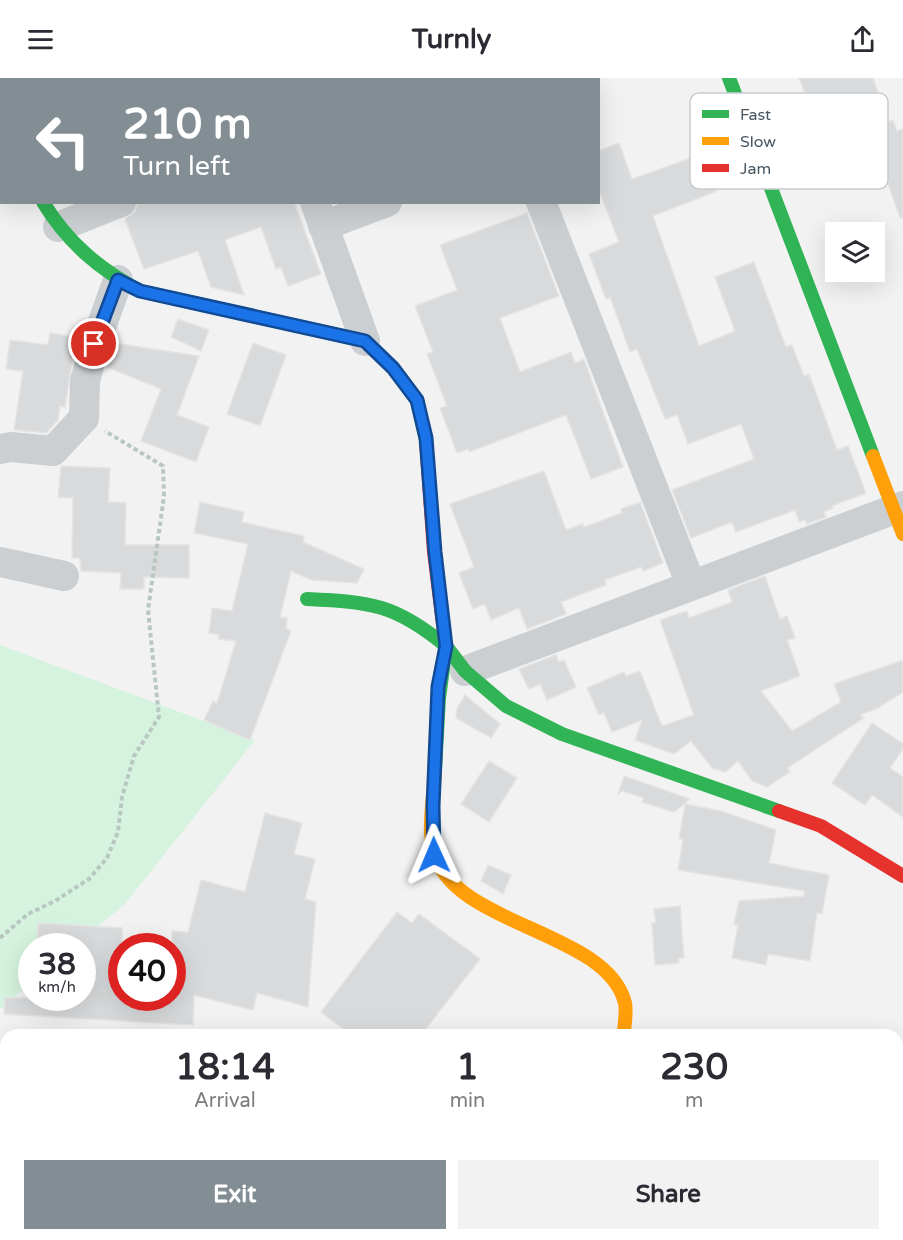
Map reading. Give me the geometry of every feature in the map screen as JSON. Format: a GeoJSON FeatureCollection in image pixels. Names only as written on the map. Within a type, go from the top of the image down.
{"type":"FeatureCollection","features":[{"type":"Feature","properties":{"kind":"street"},"geometry":{"type":"LineString","coordinates":[[729,78],[735,93]]}},
{"type":"Feature","properties":{"kind":"street"},"geometry":{"type":"LineString","coordinates":[[465,671],[691,585],[900,517],[772,189]]}},
{"type":"Feature","properties":{"kind":"street"},"geometry":{"type":"LineString","coordinates":[[50,215],[110,204]]}},
{"type":"Feature","properties":{"kind":"street"},"geometry":{"type":"LineString","coordinates":[[376,204],[319,214],[365,341],[393,368],[417,400],[426,438],[435,552],[446,646],[438,687],[433,806],[434,855],[446,874],[467,896],[588,958],[611,976],[625,1002],[624,1029]]}},
{"type":"Feature","properties":{"kind":"street"},"geometry":{"type":"LineString","coordinates":[[542,204],[691,585]]}},
{"type":"Feature","properties":{"kind":"street"},"geometry":{"type":"LineString","coordinates":[[50,215],[91,259],[118,280],[140,291],[365,341]]}},
{"type":"Feature","properties":{"kind":"street"},"geometry":{"type":"LineString","coordinates":[[0,449],[11,447],[53,451],[84,418],[85,381],[94,344],[118,280]]}},
{"type":"Feature","properties":{"kind":"street"},"geometry":{"type":"LineString","coordinates":[[0,562],[64,576]]}},
{"type":"Feature","properties":{"kind":"street"},"geometry":{"type":"LineString","coordinates":[[307,599],[368,602],[394,608],[418,621],[446,646],[465,671],[506,706],[562,734],[821,826],[903,876]]}},
{"type":"Feature","properties":{"kind":"path"},"geometry":{"type":"LineString","coordinates":[[0,938],[28,914],[55,901],[89,879],[107,858],[118,832],[122,797],[134,756],[159,717],[148,610],[164,496],[163,466],[84,418]]}},
{"type":"Feature","properties":{"kind":"green space"},"geometry":{"type":"Polygon","coordinates":[[[0,645],[255,740],[125,904],[90,933],[18,933],[18,994],[0,1009],[0,645]]]}},
{"type":"Feature","properties":{"kind":"building"},"geometry":{"type":"Polygon","coordinates":[[[799,78],[873,78],[878,93],[805,93],[799,78]]]}},
{"type":"Feature","properties":{"kind":"building"},"geometry":{"type":"Polygon","coordinates":[[[888,119],[889,122],[893,120],[897,131],[903,129],[903,218],[900,218],[888,184],[888,119]]]}},
{"type":"Feature","properties":{"kind":"building"},"geometry":{"type":"Polygon","coordinates":[[[619,143],[632,179],[690,158],[690,189],[716,189],[717,191],[653,216],[699,346],[735,331],[715,277],[754,262],[786,347],[792,345],[804,376],[809,374],[837,450],[848,446],[866,493],[832,506],[833,508],[824,512],[826,517],[807,524],[805,520],[799,522],[795,510],[736,532],[732,522],[691,538],[672,490],[754,459],[741,424],[688,444],[677,415],[665,419],[637,349],[630,352],[610,297],[606,299],[589,254],[619,242],[600,193],[600,150],[619,143]]]}},
{"type":"Feature","properties":{"kind":"building"},"geometry":{"type":"Polygon","coordinates":[[[137,204],[295,204],[321,274],[288,286],[281,267],[276,269],[261,227],[225,240],[244,295],[211,287],[198,251],[144,269],[125,219],[135,212],[137,204]]]}},
{"type":"Feature","properties":{"kind":"building"},"geometry":{"type":"Polygon","coordinates":[[[527,213],[559,296],[500,318],[520,372],[571,352],[575,363],[584,359],[623,467],[591,479],[566,415],[469,452],[468,449],[457,453],[440,408],[447,406],[427,354],[433,352],[415,306],[457,290],[440,245],[527,213]]]}},
{"type":"Feature","properties":{"kind":"building"},"geometry":{"type":"Polygon","coordinates":[[[178,319],[209,330],[201,351],[171,337],[178,319]]]}},
{"type":"Feature","properties":{"kind":"building"},"geometry":{"type":"Polygon","coordinates":[[[50,333],[76,337],[65,407],[60,406],[58,420],[46,433],[14,430],[23,371],[6,369],[10,340],[48,345],[50,333]]]}},
{"type":"Feature","properties":{"kind":"building"},"geometry":{"type":"Polygon","coordinates":[[[114,343],[199,356],[177,415],[209,427],[196,462],[141,441],[161,389],[107,367],[114,343]]]}},
{"type":"Feature","properties":{"kind":"building"},"geometry":{"type":"Polygon","coordinates":[[[253,343],[286,355],[260,426],[227,414],[253,343]]]}},
{"type":"Feature","properties":{"kind":"building"},"geometry":{"type":"Polygon","coordinates":[[[61,466],[110,468],[108,502],[126,503],[125,545],[189,545],[189,578],[144,577],[144,589],[120,589],[121,573],[81,571],[80,558],[72,558],[73,498],[58,497],[61,466]]]}},
{"type":"Feature","properties":{"kind":"building"},"geometry":{"type":"Polygon","coordinates":[[[544,471],[566,530],[582,524],[584,527],[622,513],[621,509],[640,502],[663,563],[643,571],[641,567],[605,580],[606,585],[561,602],[566,614],[527,629],[519,608],[491,620],[485,604],[473,609],[459,573],[474,567],[450,504],[544,471]]]}},
{"type":"Feature","properties":{"kind":"building"},"geometry":{"type":"Polygon","coordinates":[[[200,502],[244,512],[242,522],[304,536],[303,542],[364,569],[357,583],[312,580],[291,571],[280,617],[287,618],[286,628],[291,631],[250,740],[204,720],[213,701],[217,703],[236,641],[218,639],[219,635],[209,633],[212,608],[232,611],[248,544],[194,533],[200,502]]]}},
{"type":"Feature","properties":{"kind":"building"},"geometry":{"type":"Polygon","coordinates":[[[765,576],[780,619],[787,616],[795,638],[787,640],[800,676],[761,691],[792,731],[841,702],[834,684],[903,660],[903,692],[878,708],[860,715],[864,718],[787,768],[790,772],[767,787],[752,781],[738,761],[725,772],[712,768],[691,741],[674,754],[635,740],[642,720],[612,732],[604,713],[599,715],[587,688],[624,672],[626,676],[640,671],[662,726],[694,715],[660,620],[687,611],[689,618],[732,602],[728,590],[765,576]]]}},
{"type":"Feature","properties":{"kind":"building"},"geometry":{"type":"Polygon","coordinates":[[[556,655],[559,662],[564,660],[576,687],[547,700],[540,684],[529,689],[519,669],[556,655]]]}},
{"type":"Feature","properties":{"kind":"building"},"geometry":{"type":"Polygon","coordinates":[[[465,695],[500,724],[491,738],[456,718],[457,709],[465,695]]]}},
{"type":"Feature","properties":{"kind":"building"},"geometry":{"type":"Polygon","coordinates":[[[872,723],[903,744],[903,749],[890,768],[903,777],[903,817],[872,795],[865,805],[832,783],[872,723]]]}},
{"type":"Feature","properties":{"kind":"building"},"geometry":{"type":"Polygon","coordinates":[[[489,761],[517,778],[489,822],[461,804],[489,761]]]}},
{"type":"Feature","properties":{"kind":"building"},"geometry":{"type":"Polygon","coordinates":[[[624,776],[690,799],[674,812],[642,802],[644,798],[622,791],[618,794],[624,776]]]}},
{"type":"Feature","properties":{"kind":"building"},"geometry":{"type":"Polygon","coordinates":[[[685,804],[721,811],[776,830],[769,863],[829,875],[822,914],[817,913],[810,961],[768,954],[766,965],[732,958],[738,925],[734,924],[739,901],[804,896],[804,891],[678,870],[683,839],[679,839],[685,804]]]}},
{"type":"Feature","properties":{"kind":"building"},"geometry":{"type":"Polygon","coordinates":[[[265,813],[302,823],[294,854],[315,859],[305,899],[316,902],[308,1007],[257,993],[253,1010],[194,995],[193,1025],[4,1014],[5,998],[18,998],[18,1011],[96,1011],[96,933],[38,933],[38,923],[122,928],[122,933],[108,933],[108,1011],[186,1011],[186,933],[172,933],[172,931],[188,932],[201,880],[245,892],[265,813]]]}},
{"type":"Feature","properties":{"kind":"building"},"geometry":{"type":"Polygon","coordinates":[[[488,865],[511,875],[503,894],[481,881],[488,865]]]}},
{"type":"Feature","properties":{"kind":"building"},"geometry":{"type":"Polygon","coordinates":[[[680,906],[684,958],[678,958],[679,963],[655,965],[652,923],[656,923],[654,909],[680,906]]]}},
{"type":"Feature","properties":{"kind":"building"},"geometry":{"type":"Polygon","coordinates":[[[397,912],[412,923],[419,914],[480,959],[426,1029],[343,1029],[321,1012],[397,912]]]}},
{"type":"Feature","properties":{"kind":"traffic: fast"},"geometry":{"type":"LineString","coordinates":[[729,78],[735,93]]}},
{"type":"Feature","properties":{"kind":"traffic: fast"},"geometry":{"type":"LineString","coordinates":[[771,189],[873,456]]}},
{"type":"Feature","properties":{"kind":"traffic: fast"},"geometry":{"type":"LineString","coordinates":[[44,204],[63,230],[85,253],[140,291],[365,341],[393,368],[417,400],[426,440]]}},
{"type":"Feature","properties":{"kind":"traffic: fast"},"geometry":{"type":"LineString","coordinates":[[307,599],[366,604],[396,613],[412,621],[446,646],[439,698],[435,770]]}},
{"type":"Feature","properties":{"kind":"traffic: fast"},"geometry":{"type":"LineString","coordinates":[[445,640],[446,646],[465,671],[506,706],[562,734],[779,811]]}},
{"type":"Feature","properties":{"kind":"traffic: slow"},"geometry":{"type":"LineString","coordinates":[[873,456],[903,534]]}},
{"type":"Feature","properties":{"kind":"traffic: slow"},"geometry":{"type":"LineString","coordinates":[[435,770],[431,822],[432,842],[434,852],[447,877],[470,897],[590,959],[612,979],[625,1003],[625,1029]]}},
{"type":"Feature","properties":{"kind":"traffic: jam"},"geometry":{"type":"LineString","coordinates":[[426,440],[434,552],[445,640]]}},
{"type":"Feature","properties":{"kind":"traffic: jam"},"geometry":{"type":"LineString","coordinates":[[779,811],[821,826],[903,876]]}},
{"type":"Feature","properties":{"kind":"route"},"geometry":{"type":"LineString","coordinates":[[94,344],[118,280],[140,291],[338,333],[365,341],[393,368],[417,400],[426,438],[435,552],[446,646],[438,687],[433,806],[434,855]]}}]}
